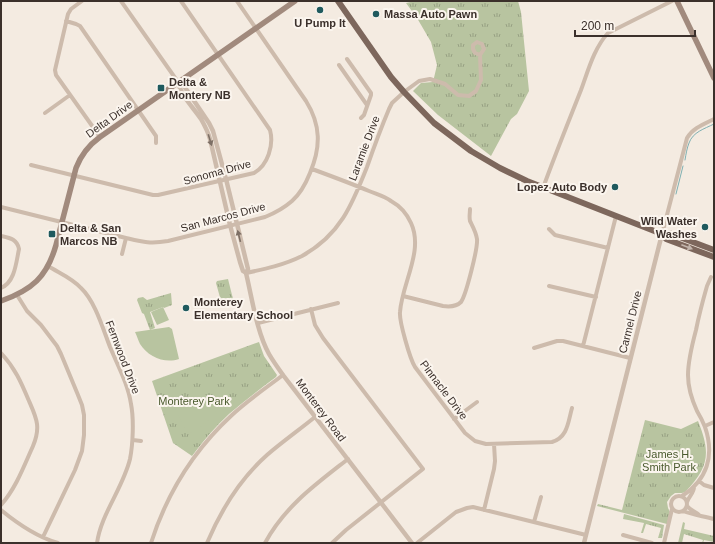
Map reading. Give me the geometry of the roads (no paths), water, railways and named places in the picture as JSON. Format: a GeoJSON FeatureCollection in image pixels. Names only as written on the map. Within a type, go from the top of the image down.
{"type":"FeatureCollection","features":[{"type":"Feature","properties":{"kind":"main road","name":"Delta Drive"},"geometry":{"type":"LineString","coordinates":[[1,301],[17,295],[31,286],[43,274],[48,266],[53,256],[79,160],[89,146],[138,110],[296,1]]}},
{"type":"Feature","properties":{"kind":"main road"},"geometry":{"type":"LineString","coordinates":[[338,1],[391,78],[434,123],[471,151],[500,168],[543,188],[662,234],[669,233],[714,250]]}},
{"type":"Feature","properties":{"kind":"main road"},"geometry":{"type":"LineString","coordinates":[[677,1],[714,78]]}},
{"type":"Feature","properties":{"kind":"main road"},"geometry":{"type":"LineString","coordinates":[[662,234],[666,239],[714,257]]}},
{"type":"Feature","properties":{"kind":"street"},"geometry":{"type":"LineString","coordinates":[[82,1],[71,9],[68,14],[55,70],[56,75],[100,137]]}},
{"type":"Feature","properties":{"kind":"street","name":"Monterey Road"},"geometry":{"type":"LineString","coordinates":[[121,1],[178,82],[184,86],[209,123],[215,138],[226,179],[248,269],[246,273]]}},
{"type":"Feature","properties":{"kind":"street","name":"Sonoma Drive"},"geometry":{"type":"LineString","coordinates":[[31,165],[158,195],[254,173],[264,163],[272,141],[270,130],[181,1]]}},
{"type":"Feature","properties":{"kind":"street","name":"San Marcos Drive"},"geometry":{"type":"LineString","coordinates":[[1,207],[126,238],[144,242],[158,242],[265,217],[285,207],[299,194],[312,169],[318,141],[316,126],[312,110],[236,1]]}},
{"type":"Feature","properties":{"kind":"street"},"geometry":{"type":"LineString","coordinates":[[543,188],[602,39],[608,33],[672,1]]}},
{"type":"Feature","properties":{"kind":"street"},"geometry":{"type":"LineString","coordinates":[[66,21],[80,26],[156,136],[156,143]]}},
{"type":"Feature","properties":{"kind":"street","name":"Laramie Drive"},"geometry":{"type":"LineString","coordinates":[[246,273],[279,265],[302,256],[316,247],[327,237],[340,223],[351,204],[392,103],[419,81],[430,79],[445,84],[458,95],[469,96],[476,91],[481,80],[480,55]]}},
{"type":"Feature","properties":{"kind":"street"},"geometry":{"type":"LineString","coordinates":[[348,58],[371,93],[364,115],[360,118]]}},
{"type":"Feature","properties":{"kind":"street"},"geometry":{"type":"LineString","coordinates":[[339,65],[367,105]]}},
{"type":"Feature","properties":{"kind":"street","name":"Monterey Road"},"geometry":{"type":"LineString","coordinates":[[178,82],[179,90],[201,120],[210,139],[230,225],[243,271],[246,273],[258,323],[268,353],[283,375],[412,543]]}},
{"type":"Feature","properties":{"kind":"street"},"geometry":{"type":"LineString","coordinates":[[45,113],[70,95]]}},
{"type":"Feature","properties":{"kind":"street","name":"Carmel Drive"},"geometry":{"type":"LineString","coordinates":[[584,543],[687,138],[696,128],[714,119]]}},
{"type":"Feature","properties":{"kind":"street","name":"Pinnacle Drive"},"geometry":{"type":"LineString","coordinates":[[312,169],[391,200],[403,210],[408,218],[415,236],[414,250],[400,315],[412,363],[470,438],[480,443],[494,444],[552,442],[562,437],[565,432],[572,408]]}},
{"type":"Feature","properties":{"kind":"street"},"geometry":{"type":"LineString","coordinates":[[403,296],[449,307],[454,306],[461,301],[465,293],[477,243],[475,231],[470,220],[470,209]]}},
{"type":"Feature","properties":{"kind":"street"},"geometry":{"type":"LineString","coordinates":[[583,346],[616,216]]}},
{"type":"Feature","properties":{"kind":"street"},"geometry":{"type":"LineString","coordinates":[[549,229],[555,235],[608,248]]}},
{"type":"Feature","properties":{"kind":"street"},"geometry":{"type":"LineString","coordinates":[[1,236],[16,241],[19,249],[12,279],[8,284],[1,288]]}},
{"type":"Feature","properties":{"kind":"street"},"geometry":{"type":"LineString","coordinates":[[122,254],[126,238]]}},
{"type":"Feature","properties":{"kind":"street","name":"Fernwood Drive"},"geometry":{"type":"LineString","coordinates":[[48,266],[75,282],[82,288],[91,302],[130,396],[132,413],[132,450],[127,469],[100,529],[96,543]]}},
{"type":"Feature","properties":{"kind":"street"},"geometry":{"type":"LineString","coordinates":[[664,543],[672,509],[670,503],[671,500],[676,496],[682,496],[694,487],[706,470],[712,451],[705,426],[694,404],[688,379],[689,358],[706,287],[711,277]]}},
{"type":"Feature","properties":{"kind":"street"},"geometry":{"type":"LineString","coordinates":[[549,286],[596,297]]}},
{"type":"Feature","properties":{"kind":"street"},"geometry":{"type":"LineString","coordinates":[[17,295],[27,311],[52,339],[61,354],[82,405],[84,415],[82,451],[75,470],[43,537]]}},
{"type":"Feature","properties":{"kind":"street"},"geometry":{"type":"LineString","coordinates":[[258,323],[338,303]]}},
{"type":"Feature","properties":{"kind":"street"},"geometry":{"type":"LineString","coordinates":[[310,309],[318,331],[423,469],[346,530],[332,543]]}},
{"type":"Feature","properties":{"kind":"street"},"geometry":{"type":"LineString","coordinates":[[534,348],[557,341],[563,341],[630,358]]}},
{"type":"Feature","properties":{"kind":"street"},"geometry":{"type":"LineString","coordinates":[[1,352],[18,376],[35,415],[37,426],[36,439],[12,490],[1,505]]}},
{"type":"Feature","properties":{"kind":"street"},"geometry":{"type":"LineString","coordinates":[[151,543],[160,516],[175,487],[201,448],[217,429],[283,375]]}},
{"type":"Feature","properties":{"kind":"street"},"geometry":{"type":"LineString","coordinates":[[454,419],[477,402]]}},
{"type":"Feature","properties":{"kind":"street"},"geometry":{"type":"LineString","coordinates":[[207,543],[226,505],[249,474],[267,455],[315,417]]}},
{"type":"Feature","properties":{"kind":"street"},"geometry":{"type":"LineString","coordinates":[[705,426],[714,422]]}},
{"type":"Feature","properties":{"kind":"street"},"geometry":{"type":"LineString","coordinates":[[132,440],[141,441]]}},
{"type":"Feature","properties":{"kind":"street"},"geometry":{"type":"LineString","coordinates":[[484,510],[494,469],[494,444]]}},
{"type":"Feature","properties":{"kind":"street"},"geometry":{"type":"LineString","coordinates":[[265,543],[279,521],[298,499],[348,459]]}},
{"type":"Feature","properties":{"kind":"street"},"geometry":{"type":"LineString","coordinates":[[699,481],[704,485],[714,488]]}},
{"type":"Feature","properties":{"kind":"street"},"geometry":{"type":"LineString","coordinates":[[683,511],[686,509],[688,497],[694,491],[694,487]]}},
{"type":"Feature","properties":{"kind":"street"},"geometry":{"type":"LineString","coordinates":[[682,496],[685,498],[690,510],[697,512],[699,515]]}},
{"type":"Feature","properties":{"kind":"street"},"geometry":{"type":"LineString","coordinates":[[534,522],[541,497]]}},
{"type":"Feature","properties":{"kind":"street"},"geometry":{"type":"LineString","coordinates":[[417,543],[456,512],[473,507],[586,535]]}},
{"type":"Feature","properties":{"kind":"street"},"geometry":{"type":"LineString","coordinates":[[672,509],[676,512],[683,511],[696,516],[699,515],[714,519]]}},
{"type":"Feature","properties":{"kind":"street"},"geometry":{"type":"LineString","coordinates":[[1,510],[16,522],[43,537],[58,543]]}},
{"type":"Feature","properties":{"kind":"street"},"geometry":{"type":"LineString","coordinates":[[668,525],[676,512]]}},
{"type":"Feature","properties":{"kind":"street"},"geometry":{"type":"LineString","coordinates":[[623,535],[652,543]]}},
{"type":"Feature","properties":{"kind":"waterway"},"geometry":{"type":"LineString","coordinates":[[685,160],[688,145],[693,136],[699,131],[714,124]]}},
{"type":"Feature","properties":{"kind":"waterway"},"geometry":{"type":"LineString","coordinates":[[676,194],[683,166]]}},
{"type":"Feature","properties":{"kind":"place","name":"U Pump It"},"geometry":{"type":"Point","coordinates":[320,10]}},
{"type":"Feature","properties":{"kind":"place","name":"Massa Auto Pawn"},"geometry":{"type":"Point","coordinates":[376,14]}},
{"type":"Feature","properties":{"kind":"place","name":"Delta & Montery NB"},"geometry":{"type":"Point","coordinates":[161,88]}},
{"type":"Feature","properties":{"kind":"place","name":"Lopez Auto Body"},"geometry":{"type":"Point","coordinates":[615,187]}},
{"type":"Feature","properties":{"kind":"place","name":"Wild Water Washes"},"geometry":{"type":"Point","coordinates":[705,227]}},
{"type":"Feature","properties":{"kind":"place","name":"Delta & San Marcos NB"},"geometry":{"type":"Point","coordinates":[52,234]}},
{"type":"Feature","properties":{"kind":"place","name":"Monterey Elementary School"},"geometry":{"type":"Point","coordinates":[186,308]}},
{"type":"Feature","properties":{"kind":"park label","name":"Monterey Park"},"geometry":{"type":"Point","coordinates":[194,401]}},
{"type":"Feature","properties":{"kind":"park label","name":"James H. Smith Park"},"geometry":{"type":"Point","coordinates":[669,460]}}]}
